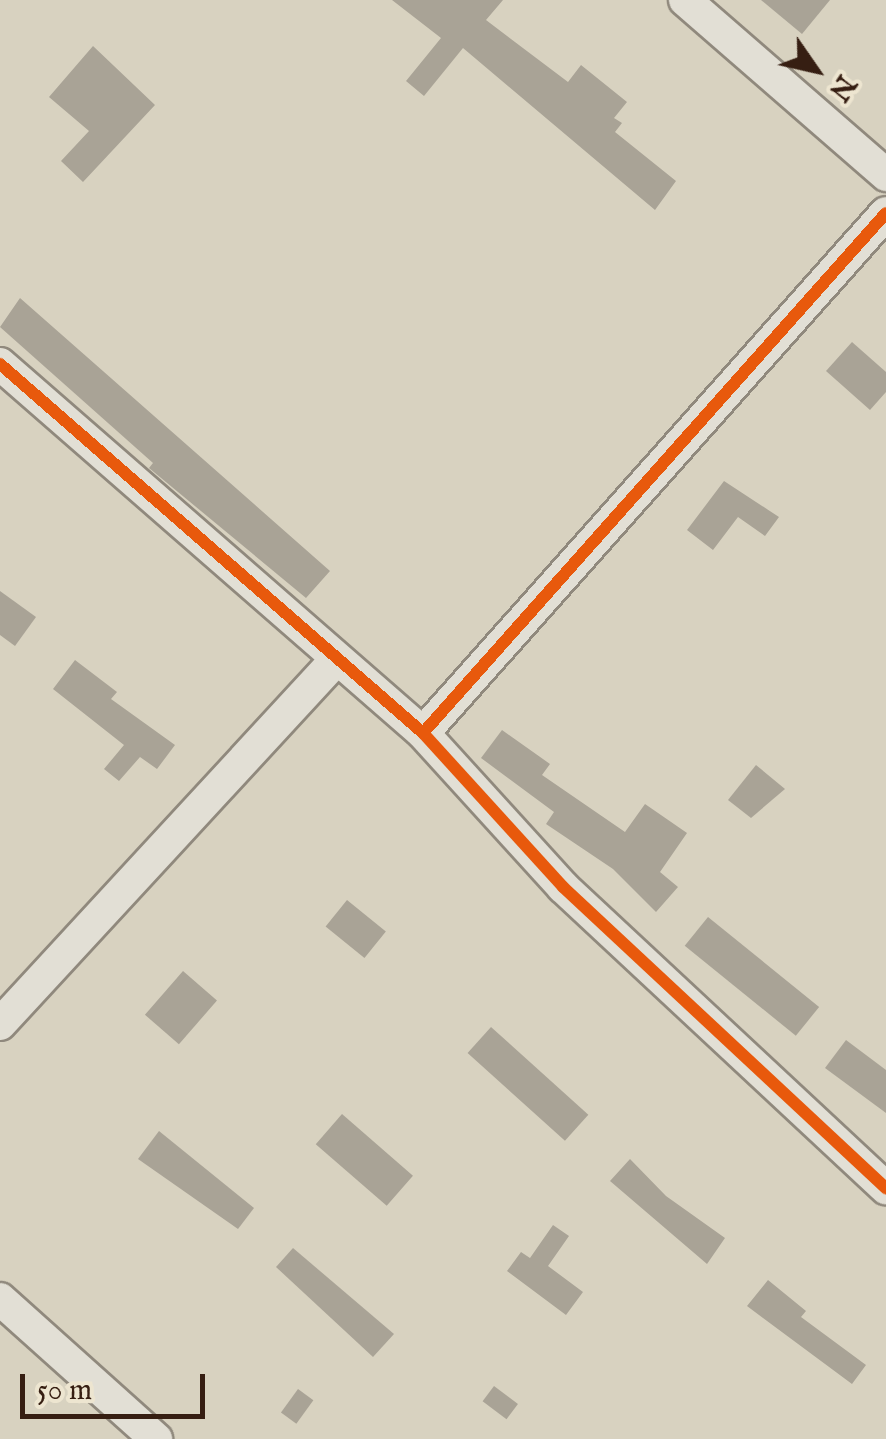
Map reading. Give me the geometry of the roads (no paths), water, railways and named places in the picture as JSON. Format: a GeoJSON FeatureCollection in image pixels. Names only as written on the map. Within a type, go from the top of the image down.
{"type":"FeatureCollection","features":[{"type":"Feature","properties":{"kind":"street"},"geometry":{"type":"LineString","coordinates":[[686,0],[886,175]]}},
{"type":"Feature","properties":{"kind":"street"},"geometry":{"type":"LineString","coordinates":[[423,733],[886,212]]}},
{"type":"Feature","properties":{"kind":"street"},"geometry":{"type":"LineString","coordinates":[[0,364],[423,733],[563,888],[886,1188]]}},
{"type":"Feature","properties":{"kind":"street"},"geometry":{"type":"LineString","coordinates":[[0,1024],[336,660]]}},
{"type":"Feature","properties":{"kind":"street"},"geometry":{"type":"LineString","coordinates":[[0,1299],[156,1439]]}}]}
